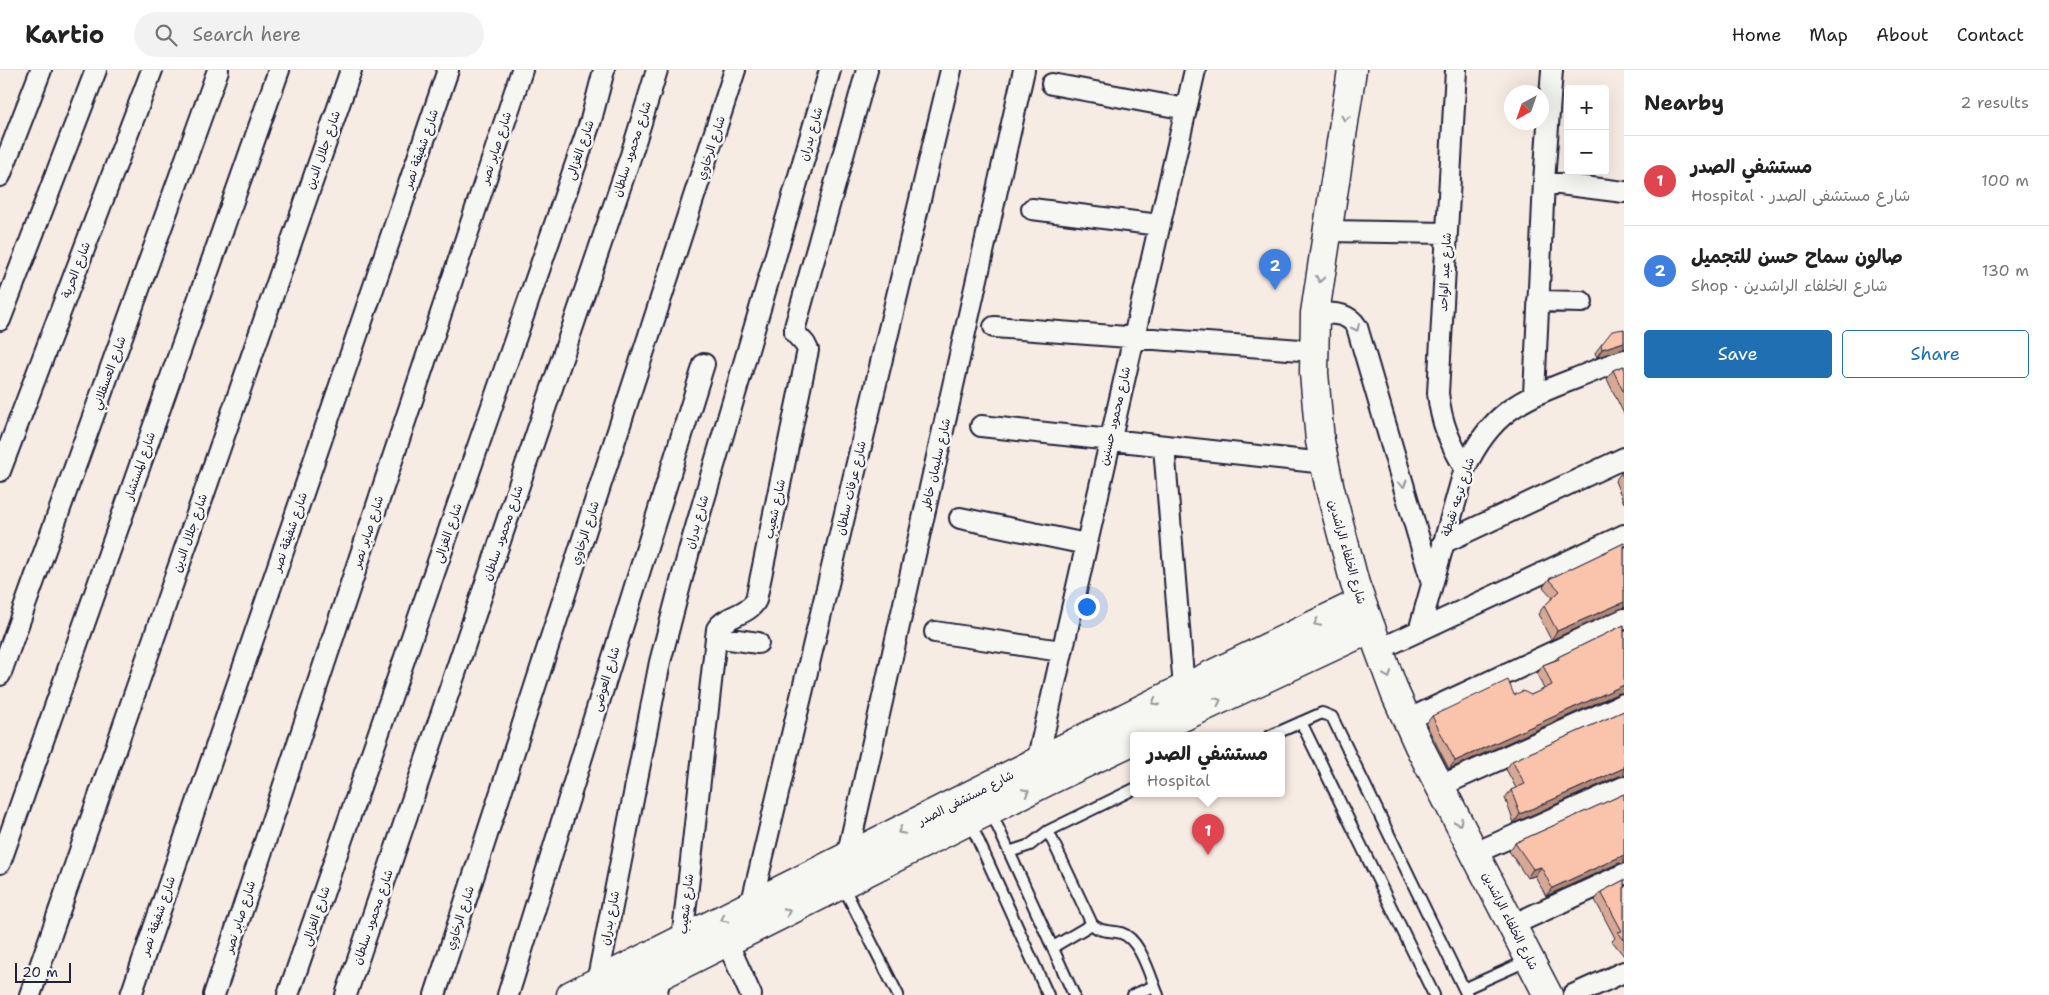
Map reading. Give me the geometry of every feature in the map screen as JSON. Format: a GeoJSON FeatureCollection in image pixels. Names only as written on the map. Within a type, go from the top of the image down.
{"type":"FeatureCollection","features":[{"type":"Feature","properties":{"kind":"main road","name":"شارع الخلفاء الراشدين"},"geometry":{"type":"LineString","coordinates":[[1352,70],[1315,313],[1315,383],[1320,441],[1324,463],[1341,537],[1361,602],[1374,640],[1407,720],[1548,995]]}},
{"type":"Feature","properties":{"kind":"main road","name":"شارع مستشفى الصدر"},"geometry":{"type":"LineString","coordinates":[[607,989],[682,940],[1184,688],[1361,602]]}},
{"type":"Feature","properties":{"kind":"main road"},"geometry":{"type":"LineString","coordinates":[[1152,732],[1374,640]]}},
{"type":"Feature","properties":{"kind":"main road","name":"شارع مستشفى الصدر"},"geometry":{"type":"LineString","coordinates":[[571,995],[607,989],[659,985],[727,942],[1130,742]]}},
{"type":"Feature","properties":{"kind":"street"},"geometry":{"type":"LineString","coordinates":[[0,176],[42,70]]}},
{"type":"Feature","properties":{"kind":"street"},"geometry":{"type":"LineString","coordinates":[[0,320],[96,70]]}},
{"type":"Feature","properties":{"kind":"street","name":"شارع الحرية"},"geometry":{"type":"LineString","coordinates":[[0,471],[152,70]]}},
{"type":"Feature","properties":{"kind":"street","name":"شارع العسقلاني"},"geometry":{"type":"LineString","coordinates":[[0,675],[218,70]]}},
{"type":"Feature","properties":{"kind":"street","name":"شارع المستشار"},"geometry":{"type":"LineString","coordinates":[[0,862],[279,70]]}},
{"type":"Feature","properties":{"kind":"street","name":"شارع جلال الدين"},"geometry":{"type":"LineString","coordinates":[[32,994],[351,70]]}},
{"type":"Feature","properties":{"kind":"street","name":"شارع شفيقة نصر"},"geometry":{"type":"LineString","coordinates":[[131,995],[448,70]]}},
{"type":"Feature","properties":{"kind":"street","name":"شارع صابر نصر"},"geometry":{"type":"LineString","coordinates":[[214,995],[522,70]]}},
{"type":"Feature","properties":{"kind":"street","name":"شارع الغزالى"},"geometry":{"type":"LineString","coordinates":[[288,995],[591,120],[604,70]]}},
{"type":"Feature","properties":{"kind":"street","name":"شارع محمود سلطان"},"geometry":{"type":"LineString","coordinates":[[346,995],[631,155],[657,70]]}},
{"type":"Feature","properties":{"kind":"street","name":"شارع الرخاوي"},"geometry":{"type":"LineString","coordinates":[[435,995],[724,109],[735,70]]}},
{"type":"Feature","properties":{"kind":"street","name":"شارع بدران"},"geometry":{"type":"LineString","coordinates":[[607,989],[660,662],[689,551],[830,70]]}},
{"type":"Feature","properties":{"kind":"street","name":"شارع شعيب"},"geometry":{"type":"LineString","coordinates":[[682,940],[717,629],[720,624],[750,608],[756,600],[808,350],[795,334],[795,327],[867,70]]}},
{"type":"Feature","properties":{"kind":"street","name":"شارع عرفات سلطان"},"geometry":{"type":"LineString","coordinates":[[752,906],[950,70]]}},
{"type":"Feature","properties":{"kind":"street","name":"شارع سليمان خاطر"},"geometry":{"type":"LineString","coordinates":[[847,857],[1024,70]]}},
{"type":"Feature","properties":{"kind":"street","name":"شارع محمود حسنين"},"geometry":{"type":"LineString","coordinates":[[1036,762],[1195,70]]}},
{"type":"Feature","properties":{"kind":"street","name":"شارع عبد الواحد"},"geometry":{"type":"LineString","coordinates":[[1456,70],[1438,394],[1440,416],[1465,468]]}},
{"type":"Feature","properties":{"kind":"street"},"geometry":{"type":"LineString","coordinates":[[1534,394],[1544,182],[1552,70]]}},
{"type":"Feature","properties":{"kind":"street"},"geometry":{"type":"LineString","coordinates":[[1052,84],[1186,109]]}},
{"type":"Feature","properties":{"kind":"street"},"geometry":{"type":"LineString","coordinates":[[1544,182],[1624,192]]}},
{"type":"Feature","properties":{"kind":"street"},"geometry":{"type":"LineString","coordinates":[[1032,209],[1159,224]]}},
{"type":"Feature","properties":{"kind":"street"},"geometry":{"type":"LineString","coordinates":[[1327,231],[1447,233]]}},
{"type":"Feature","properties":{"kind":"street"},"geometry":{"type":"LineString","coordinates":[[1538,301],[1582,302]]}},
{"type":"Feature","properties":{"kind":"street"},"geometry":{"type":"LineString","coordinates":[[1315,313],[1342,314],[1353,321],[1357,327],[1432,583]]}},
{"type":"Feature","properties":{"kind":"street"},"geometry":{"type":"LineString","coordinates":[[994,327],[1314,351]]}},
{"type":"Feature","properties":{"kind":"street","name":"شارع العوضى"},"geometry":{"type":"LineString","coordinates":[[508,995],[704,364]]}},
{"type":"Feature","properties":{"kind":"street","name":"شارع ترعه نقيطة"},"geometry":{"type":"LineString","coordinates":[[1419,631],[1465,468],[1474,449],[1495,422],[1516,404],[1534,394],[1622,365]]}},
{"type":"Feature","properties":{"kind":"street"},"geometry":{"type":"LineString","coordinates":[[982,426],[1324,463]]}},
{"type":"Feature","properties":{"kind":"street"},"geometry":{"type":"LineString","coordinates":[[1164,447],[1184,688]]}},
{"type":"Feature","properties":{"kind":"street"},"geometry":{"type":"LineString","coordinates":[[1443,543],[1624,458]]}},
{"type":"Feature","properties":{"kind":"street"},"geometry":{"type":"LineString","coordinates":[[960,518],[1086,544]]}},
{"type":"Feature","properties":{"kind":"street"},"geometry":{"type":"LineString","coordinates":[[1374,640],[1419,631],[1624,535]]}},
{"type":"Feature","properties":{"kind":"street"},"geometry":{"type":"LineString","coordinates":[[1407,720],[1624,619]]}},
{"type":"Feature","properties":{"kind":"street"},"geometry":{"type":"LineString","coordinates":[[935,632],[1061,651]]}},
{"type":"Feature","properties":{"kind":"street"},"geometry":{"type":"LineString","coordinates":[[716,637],[758,643]]}},
{"type":"Feature","properties":{"kind":"street"},"geometry":{"type":"LineString","coordinates":[[1440,786],[1624,704]]}},
{"type":"Feature","properties":{"kind":"street"},"geometry":{"type":"LineString","coordinates":[[1475,853],[1624,788]]}},
{"type":"Feature","properties":{"kind":"street"},"geometry":{"type":"LineString","coordinates":[[1512,925],[1624,874]]}},
{"type":"Feature","properties":{"kind":"street"},"geometry":{"type":"LineString","coordinates":[[727,942],[751,995]]}},
{"type":"Feature","properties":{"kind":"street"},"geometry":{"type":"LineString","coordinates":[[1574,995],[1624,972]]}},
{"type":"Feature","properties":{"kind":"lane"},"geometry":{"type":"LineString","coordinates":[[1279,732],[1322,713],[1327,714],[1335,722],[1466,992],[1530,960]]}},
{"type":"Feature","properties":{"kind":"lane"},"geometry":{"type":"LineString","coordinates":[[1301,722],[1434,995]]}},
{"type":"Feature","properties":{"kind":"lane"},"geometry":{"type":"LineString","coordinates":[[1009,852],[1030,845],[1048,831],[1130,791]]}},
{"type":"Feature","properties":{"kind":"lane"},"geometry":{"type":"LineString","coordinates":[[980,815],[1009,852],[1074,995]]}},
{"type":"Feature","properties":{"kind":"lane"},"geometry":{"type":"LineString","coordinates":[[980,815],[1048,995]]}},
{"type":"Feature","properties":{"kind":"lane"},"geometry":{"type":"LineString","coordinates":[[1048,831],[1092,924],[1097,929],[1105,932],[1122,934],[1131,939],[1137,946],[1156,990],[1133,995]]}},
{"type":"Feature","properties":{"kind":"lane"},"geometry":{"type":"LineString","coordinates":[[842,884],[898,995]]}},
{"type":"Feature","properties":{"kind":"lane"},"geometry":{"type":"LineString","coordinates":[[1053,947],[1092,924]]}},
{"type":"Feature","properties":{"kind":"building"},"geometry":{"type":"Polygon","coordinates":[[[1624,329],[1624,342],[1602,349],[1601,345],[1612,331],[1624,329]]]}},
{"type":"Feature","properties":{"kind":"building"},"geometry":{"type":"Polygon","coordinates":[[[1624,366],[1624,393],[1613,370],[1624,366]]]}},
{"type":"Feature","properties":{"kind":"building"},"geometry":{"type":"Polygon","coordinates":[[[1624,543],[1624,602],[1557,631],[1544,606],[1560,591],[1549,579],[1624,543]]]}},
{"type":"Feature","properties":{"kind":"building"},"geometry":{"type":"Polygon","coordinates":[[[1624,625],[1624,685],[1455,761],[1432,716],[1508,680],[1514,695],[1523,691],[1531,695],[1552,685],[1543,665],[1559,659],[1558,657],[1624,625]]]}},
{"type":"Feature","properties":{"kind":"building"},"geometry":{"type":"Polygon","coordinates":[[[1624,711],[1624,768],[1520,814],[1511,790],[1525,784],[1512,761],[1624,711]]]}},
{"type":"Feature","properties":{"kind":"building"},"geometry":{"type":"Polygon","coordinates":[[[1624,794],[1624,855],[1552,888],[1541,867],[1533,869],[1515,843],[1624,794]]]}},
{"type":"Feature","properties":{"kind":"building"},"geometry":{"type":"Polygon","coordinates":[[[1624,880],[1624,940],[1618,932],[1622,931],[1601,892],[1624,880]]]}},
{"type":"Feature","properties":{"kind":"place","name":"صالون سماح حسن للتجميل"},"geometry":{"type":"Point","coordinates":[1275,290]}},
{"type":"Feature","properties":{"kind":"place","name":"مستشفي الصدر"},"geometry":{"type":"Point","coordinates":[1208,855]}}]}
